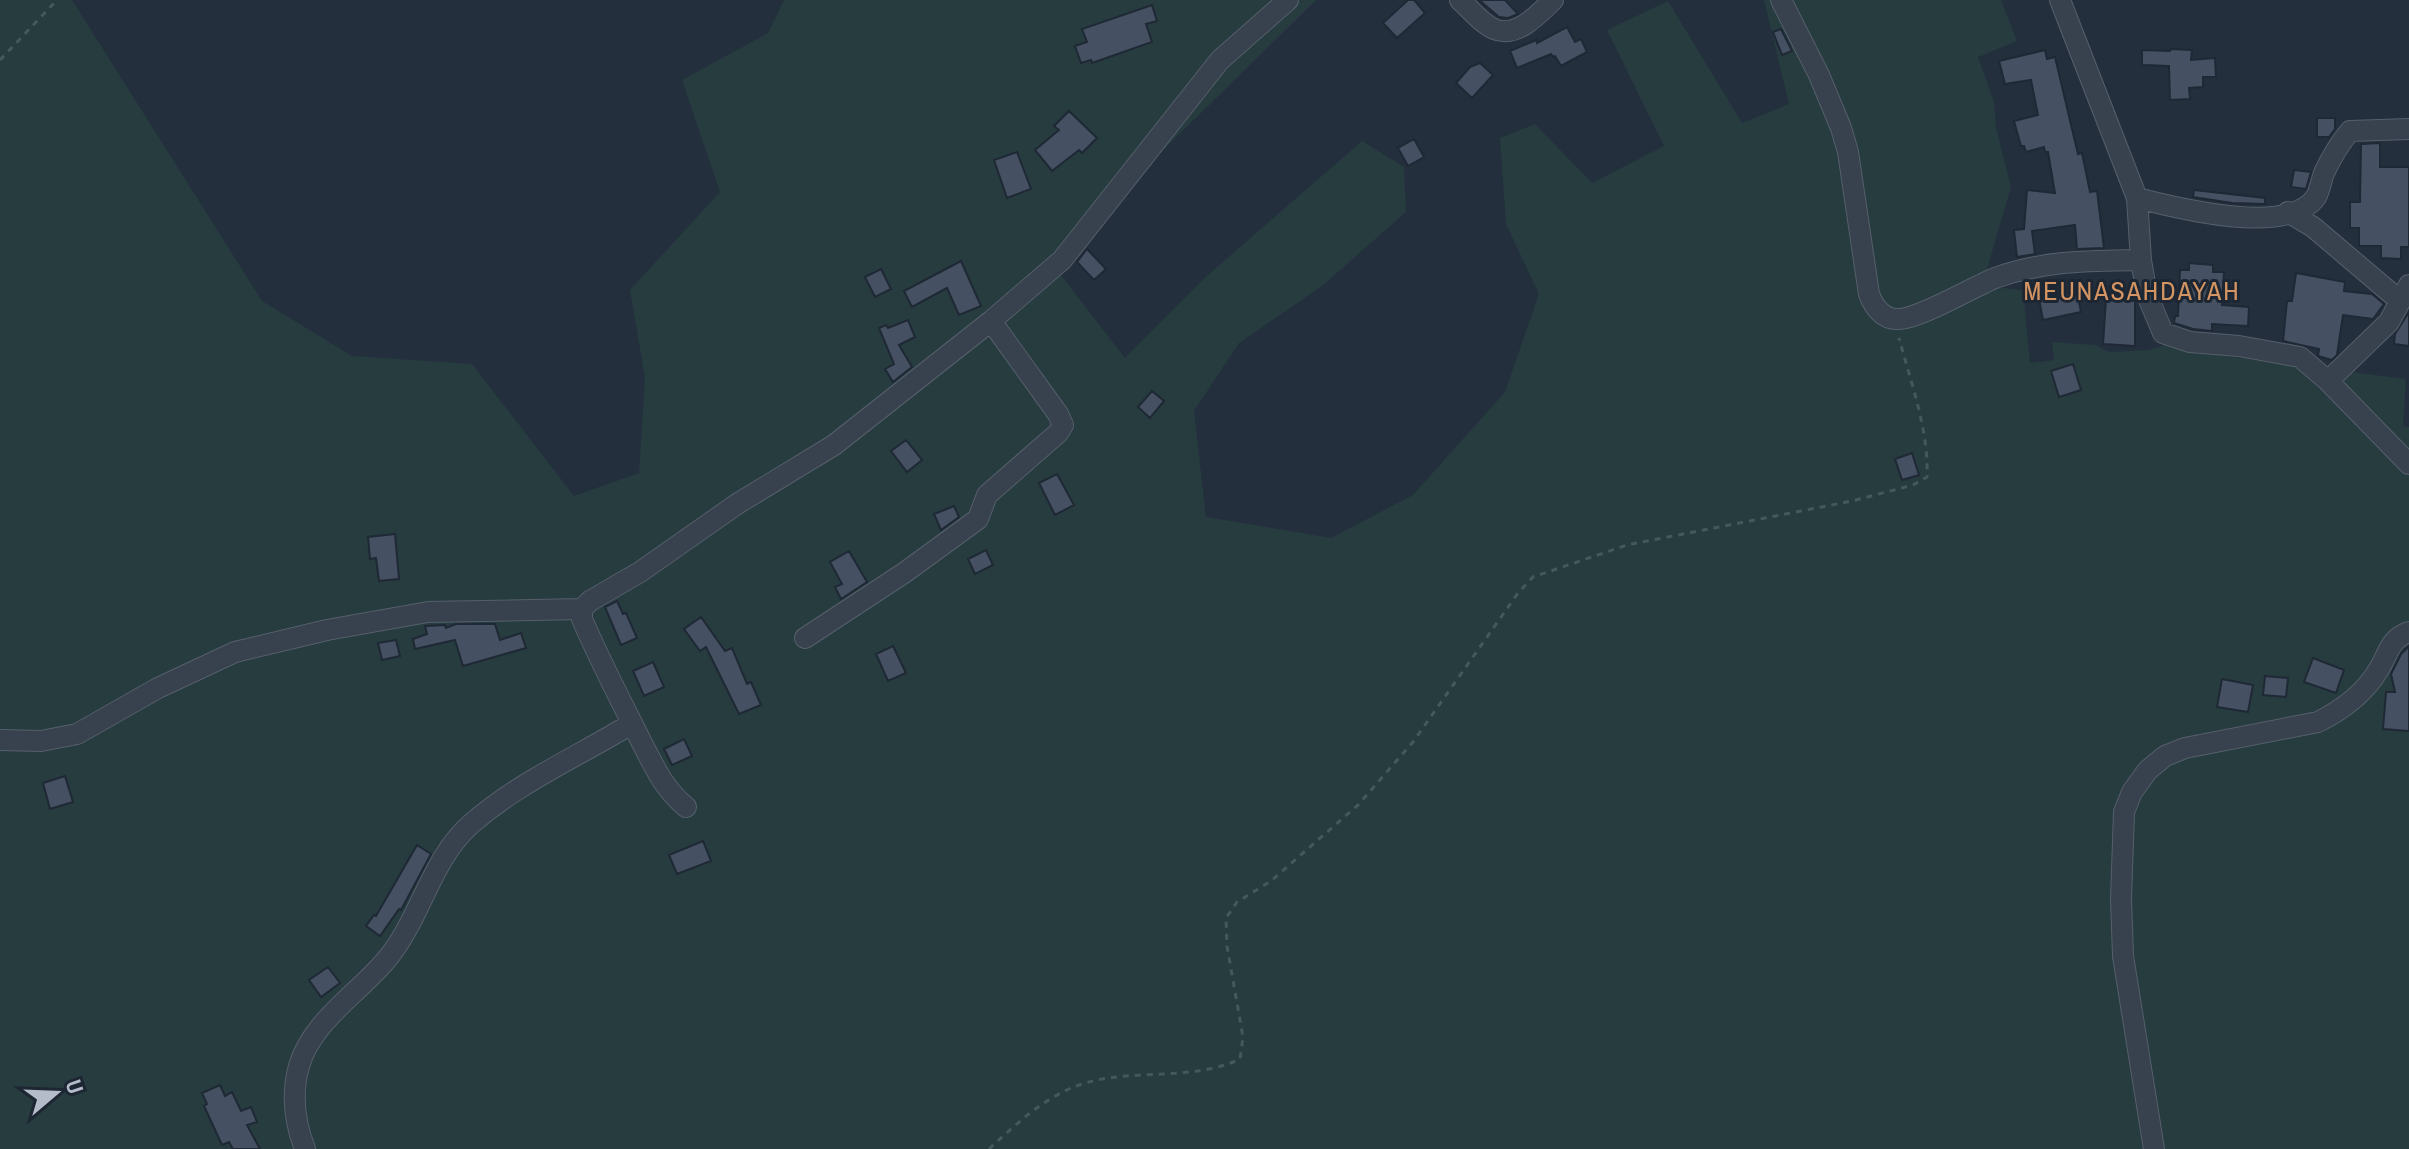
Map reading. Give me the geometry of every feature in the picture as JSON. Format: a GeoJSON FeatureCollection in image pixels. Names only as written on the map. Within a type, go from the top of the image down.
{"type":"FeatureCollection","features":[{"type":"Feature","properties":{"kind":"street"},"geometry":{"type":"LineString","coordinates":[[0,740],[41,741],[77,734],[178,678],[235,652],[327,630],[428,612],[582,609],[590,601],[653,564],[737,504],[834,445],[991,321],[1062,260],[1220,60],[1288,0]]}},
{"type":"Feature","properties":{"kind":"street"},"geometry":{"type":"LineString","coordinates":[[1460,0],[1494,30],[1509,30],[1526,23],[1553,0]]}},
{"type":"Feature","properties":{"kind":"street"},"geometry":{"type":"LineString","coordinates":[[1781,0],[1819,75],[1841,128],[1848,152],[1869,294],[1876,308],[1886,317],[1913,316],[1995,278],[2040,264],[2141,260]]}},
{"type":"Feature","properties":{"kind":"street"},"geometry":{"type":"LineString","coordinates":[[2060,0],[2137,198],[2147,295],[2163,333],[2190,342],[2239,346],[2300,357],[2328,381],[2409,464]]}},
{"type":"Feature","properties":{"kind":"street"},"geometry":{"type":"LineString","coordinates":[[2137,198],[2185,210],[2229,216],[2266,217],[2299,210],[2316,197],[2339,144],[2350,131],[2409,129]]}},
{"type":"Feature","properties":{"kind":"street"},"geometry":{"type":"LineString","coordinates":[[2288,212],[2404,292],[2389,322],[2328,381]]}},
{"type":"Feature","properties":{"kind":"street"},"geometry":{"type":"LineString","coordinates":[[805,638],[904,573],[978,519],[987,495],[1058,433],[1063,425],[991,321]]}},
{"type":"Feature","properties":{"kind":"street"},"geometry":{"type":"LineString","coordinates":[[582,609],[582,619],[656,773],[672,796],[686,807]]}},
{"type":"Feature","properties":{"kind":"street"},"geometry":{"type":"LineString","coordinates":[[2154,1149],[2123,956],[2124,812],[2132,792],[2148,770],[2165,756],[2185,748],[2318,722],[2338,712],[2358,696],[2379,669],[2393,640],[2409,632]]}},
{"type":"Feature","properties":{"kind":"street"},"geometry":{"type":"LineString","coordinates":[[305,1149],[292,1102],[299,1065],[312,1035],[389,957],[454,841],[529,781],[631,724]]}},
{"type":"Feature","properties":{"kind":"path"},"geometry":{"type":"LineString","coordinates":[[0,60],[57,0]]}},
{"type":"Feature","properties":{"kind":"path"},"geometry":{"type":"LineString","coordinates":[[989,1149],[1041,1105],[1070,1088],[1112,1079],[1196,1071],[1225,1066],[1240,1059],[1243,1037],[1227,946],[1226,918],[1237,902],[1271,881],[1367,794],[1413,742],[1518,593],[1533,577],[1627,545],[1852,501],[1913,485],[1927,477],[1928,458],[1921,421],[1894,318]]}},
{"type":"Feature","properties":{"kind":"green space"},"geometry":{"type":"Polygon","coordinates":[[[0,0],[72,0],[262,301],[352,356],[472,364],[574,496],[639,473],[645,378],[630,290],[720,192],[682,80],[768,33],[784,0],[1316,0],[1050,261],[1125,358],[1208,275],[1362,141],[1404,167],[1406,212],[1322,286],[1239,343],[1194,411],[1206,517],[1331,538],[1413,495],[1505,392],[1539,294],[1506,224],[1500,138],[1535,124],[1592,183],[1664,146],[1607,30],[1668,1],[1742,123],[1789,104],[1764,0],[2001,0],[2017,41],[1978,57],[1994,102],[1996,128],[2011,187],[1982,286],[2023,290],[2030,363],[2054,360],[2052,342],[2095,345],[2109,352],[2149,350],[2170,343],[2187,351],[2406,379],[2403,426],[2409,427],[2409,1149],[0,1149],[0,0]]]}},
{"type":"Feature","properties":{"kind":"building"},"geometry":{"type":"Polygon","coordinates":[[[1408,0],[1414,0],[1425,13],[1397,38],[1383,23],[1408,0]]]}},
{"type":"Feature","properties":{"kind":"building"},"geometry":{"type":"Polygon","coordinates":[[[1479,0],[1505,0],[1518,14],[1499,17],[1479,0]]]}},
{"type":"Feature","properties":{"kind":"building"},"geometry":{"type":"Polygon","coordinates":[[[1152,5],[1157,21],[1146,24],[1152,42],[1092,63],[1091,60],[1081,63],[1075,46],[1087,42],[1082,29],[1152,5]]]}},
{"type":"Feature","properties":{"kind":"building"},"geometry":{"type":"Polygon","coordinates":[[[1567,27],[1575,42],[1581,39],[1587,52],[1561,66],[1551,54],[1517,68],[1510,51],[1536,40],[1537,43],[1567,27]]]}},
{"type":"Feature","properties":{"kind":"building"},"geometry":{"type":"Polygon","coordinates":[[[1781,29],[1792,51],[1782,55],[1773,32],[1781,29]]]}},
{"type":"Feature","properties":{"kind":"building"},"geometry":{"type":"Polygon","coordinates":[[[2045,50],[2047,59],[2055,57],[2078,154],[2082,153],[2090,192],[2097,191],[2104,248],[2077,249],[2075,225],[2032,231],[2035,254],[2017,257],[2014,230],[2024,229],[2027,190],[2055,193],[2048,152],[2044,147],[2026,152],[2021,146],[2014,121],[2038,115],[2031,80],[2005,84],[1999,61],[2045,50]]]}},
{"type":"Feature","properties":{"kind":"building"},"geometry":{"type":"Polygon","coordinates":[[[2142,50],[2192,50],[2191,60],[2215,58],[2216,77],[2203,77],[2203,87],[2189,88],[2190,99],[2170,100],[2169,66],[2142,65],[2142,50]]]}},
{"type":"Feature","properties":{"kind":"building"},"geometry":{"type":"Polygon","coordinates":[[[1480,63],[1493,75],[1472,98],[1456,83],[1470,67],[1480,63]]]}},
{"type":"Feature","properties":{"kind":"building"},"geometry":{"type":"Polygon","coordinates":[[[1069,111],[1097,138],[1082,153],[1079,150],[1052,171],[1035,150],[1059,130],[1054,126],[1069,111]]]}},
{"type":"Feature","properties":{"kind":"building"},"geometry":{"type":"Polygon","coordinates":[[[2317,118],[2335,118],[2335,129],[2329,137],[2317,137],[2317,118]]]}},
{"type":"Feature","properties":{"kind":"building"},"geometry":{"type":"Polygon","coordinates":[[[1414,139],[1424,157],[1408,166],[1398,148],[1414,139]]]}},
{"type":"Feature","properties":{"kind":"building"},"geometry":{"type":"Polygon","coordinates":[[[2380,143],[2380,167],[2409,167],[2409,247],[2401,247],[2401,259],[2381,258],[2381,246],[2359,246],[2359,228],[2350,228],[2350,202],[2360,202],[2361,144],[2380,143]]]}},
{"type":"Feature","properties":{"kind":"building"},"geometry":{"type":"Polygon","coordinates":[[[1017,152],[1031,189],[1007,198],[994,160],[1017,152]]]}},
{"type":"Feature","properties":{"kind":"building"},"geometry":{"type":"Polygon","coordinates":[[[2294,170],[2311,172],[2306,189],[2291,187],[2294,170]]]}},
{"type":"Feature","properties":{"kind":"building"},"geometry":{"type":"Polygon","coordinates":[[[2194,190],[2265,198],[2265,204],[2193,197],[2194,190]]]}},
{"type":"Feature","properties":{"kind":"building"},"geometry":{"type":"Polygon","coordinates":[[[1087,249],[1106,269],[1094,280],[1077,262],[1087,249]]]}},
{"type":"Feature","properties":{"kind":"building"},"geometry":{"type":"Polygon","coordinates":[[[961,261],[981,306],[959,315],[947,288],[912,307],[904,291],[961,261]]]}},
{"type":"Feature","properties":{"kind":"building"},"geometry":{"type":"Polygon","coordinates":[[[2189,263],[2213,265],[2213,272],[2224,272],[2222,305],[2249,307],[2248,326],[2212,324],[2212,331],[2174,323],[2175,316],[2178,316],[2180,270],[2189,270],[2189,263]]]}},
{"type":"Feature","properties":{"kind":"building"},"geometry":{"type":"Polygon","coordinates":[[[881,269],[891,289],[875,297],[865,277],[881,269]]]}},
{"type":"Feature","properties":{"kind":"building"},"geometry":{"type":"Polygon","coordinates":[[[2296,273],[2345,282],[2344,291],[2372,294],[2384,304],[2373,319],[2343,315],[2337,355],[2332,360],[2318,356],[2319,349],[2283,341],[2287,301],[2292,301],[2296,273]]]}},
{"type":"Feature","properties":{"kind":"building"},"geometry":{"type":"Polygon","coordinates":[[[2077,291],[2081,312],[2043,320],[2039,299],[2077,291]]]}},
{"type":"Feature","properties":{"kind":"building"},"geometry":{"type":"Polygon","coordinates":[[[2106,299],[2135,301],[2135,346],[2103,344],[2106,299]]]}},
{"type":"Feature","properties":{"kind":"building"},"geometry":{"type":"Polygon","coordinates":[[[2409,312],[2409,346],[2394,344],[2395,334],[2409,312]]]}},
{"type":"Feature","properties":{"kind":"building"},"geometry":{"type":"Polygon","coordinates":[[[908,320],[915,337],[899,345],[912,367],[893,382],[885,369],[894,364],[879,328],[908,320]]]}},
{"type":"Feature","properties":{"kind":"building"},"geometry":{"type":"Polygon","coordinates":[[[2073,364],[2081,390],[2059,397],[2051,371],[2073,364]]]}},
{"type":"Feature","properties":{"kind":"building"},"geometry":{"type":"Polygon","coordinates":[[[1152,391],[1164,401],[1150,418],[1138,407],[1152,391]]]}},
{"type":"Feature","properties":{"kind":"building"},"geometry":{"type":"Polygon","coordinates":[[[906,440],[922,460],[907,472],[891,451],[906,440]]]}},
{"type":"Feature","properties":{"kind":"building"},"geometry":{"type":"Polygon","coordinates":[[[1912,453],[1919,475],[1902,480],[1895,459],[1912,453]]]}},
{"type":"Feature","properties":{"kind":"building"},"geometry":{"type":"Polygon","coordinates":[[[1057,474],[1074,505],[1055,515],[1039,483],[1057,474]]]}},
{"type":"Feature","properties":{"kind":"building"},"geometry":{"type":"Polygon","coordinates":[[[954,506],[959,517],[941,530],[934,514],[954,506]]]}},
{"type":"Feature","properties":{"kind":"building"},"geometry":{"type":"Polygon","coordinates":[[[395,534],[399,579],[379,581],[376,558],[370,559],[368,537],[395,534]]]}},
{"type":"Feature","properties":{"kind":"building"},"geometry":{"type":"Polygon","coordinates":[[[986,550],[993,565],[975,574],[968,559],[986,550]]]}},
{"type":"Feature","properties":{"kind":"building"},"geometry":{"type":"Polygon","coordinates":[[[849,551],[867,582],[841,599],[835,587],[842,584],[830,562],[849,551]]]}},
{"type":"Feature","properties":{"kind":"building"},"geometry":{"type":"Polygon","coordinates":[[[617,601],[637,638],[621,645],[605,607],[617,601]]]}},
{"type":"Feature","properties":{"kind":"building"},"geometry":{"type":"Polygon","coordinates":[[[701,617],[725,651],[732,648],[747,684],[751,682],[761,705],[739,714],[706,647],[700,651],[684,629],[701,617]]]}},
{"type":"Feature","properties":{"kind":"building"},"geometry":{"type":"Polygon","coordinates":[[[456,624],[495,624],[500,640],[521,633],[526,648],[463,666],[455,640],[415,649],[413,639],[427,634],[425,626],[445,625],[446,628],[456,624]]]}},
{"type":"Feature","properties":{"kind":"building"},"geometry":{"type":"Polygon","coordinates":[[[396,640],[400,656],[382,660],[378,643],[396,640]]]}},
{"type":"Feature","properties":{"kind":"building"},"geometry":{"type":"Polygon","coordinates":[[[893,646],[906,673],[888,681],[876,654],[893,646]]]}},
{"type":"Feature","properties":{"kind":"building"},"geometry":{"type":"Polygon","coordinates":[[[2409,646],[2409,731],[2383,729],[2386,692],[2395,692],[2391,674],[2401,654],[2409,646]]]}},
{"type":"Feature","properties":{"kind":"building"},"geometry":{"type":"Polygon","coordinates":[[[2313,658],[2344,670],[2336,693],[2304,682],[2313,658]]]}},
{"type":"Feature","properties":{"kind":"building"},"geometry":{"type":"Polygon","coordinates":[[[653,662],[664,687],[644,696],[633,671],[653,662]]]}},
{"type":"Feature","properties":{"kind":"building"},"geometry":{"type":"Polygon","coordinates":[[[2265,676],[2288,678],[2286,697],[2263,695],[2265,676]]]}},
{"type":"Feature","properties":{"kind":"building"},"geometry":{"type":"Polygon","coordinates":[[[2222,679],[2253,685],[2248,712],[2217,707],[2222,679]]]}},
{"type":"Feature","properties":{"kind":"building"},"geometry":{"type":"Polygon","coordinates":[[[684,739],[692,756],[672,765],[664,749],[684,739]]]}},
{"type":"Feature","properties":{"kind":"building"},"geometry":{"type":"Polygon","coordinates":[[[65,776],[73,802],[50,809],[43,783],[65,776]]]}},
{"type":"Feature","properties":{"kind":"building"},"geometry":{"type":"Polygon","coordinates":[[[703,841],[711,861],[677,874],[669,855],[703,841]]]}},
{"type":"Feature","properties":{"kind":"building"},"geometry":{"type":"Polygon","coordinates":[[[417,845],[431,854],[401,910],[380,936],[366,926],[376,916],[417,845]]]}},
{"type":"Feature","properties":{"kind":"building"},"geometry":{"type":"Polygon","coordinates":[[[328,967],[340,983],[321,997],[309,980],[328,967]]]}},
{"type":"Feature","properties":{"kind":"building"},"geometry":{"type":"Polygon","coordinates":[[[220,1085],[225,1096],[232,1092],[241,1111],[251,1107],[257,1122],[247,1125],[260,1149],[233,1149],[229,1142],[222,1145],[204,1106],[207,1104],[202,1093],[220,1085]]]}},
{"type":"Feature","properties":{"kind":"district","name":"MEUNASAHDAYAH"},"geometry":{"type":"Point","coordinates":[2132,291]}}]}
